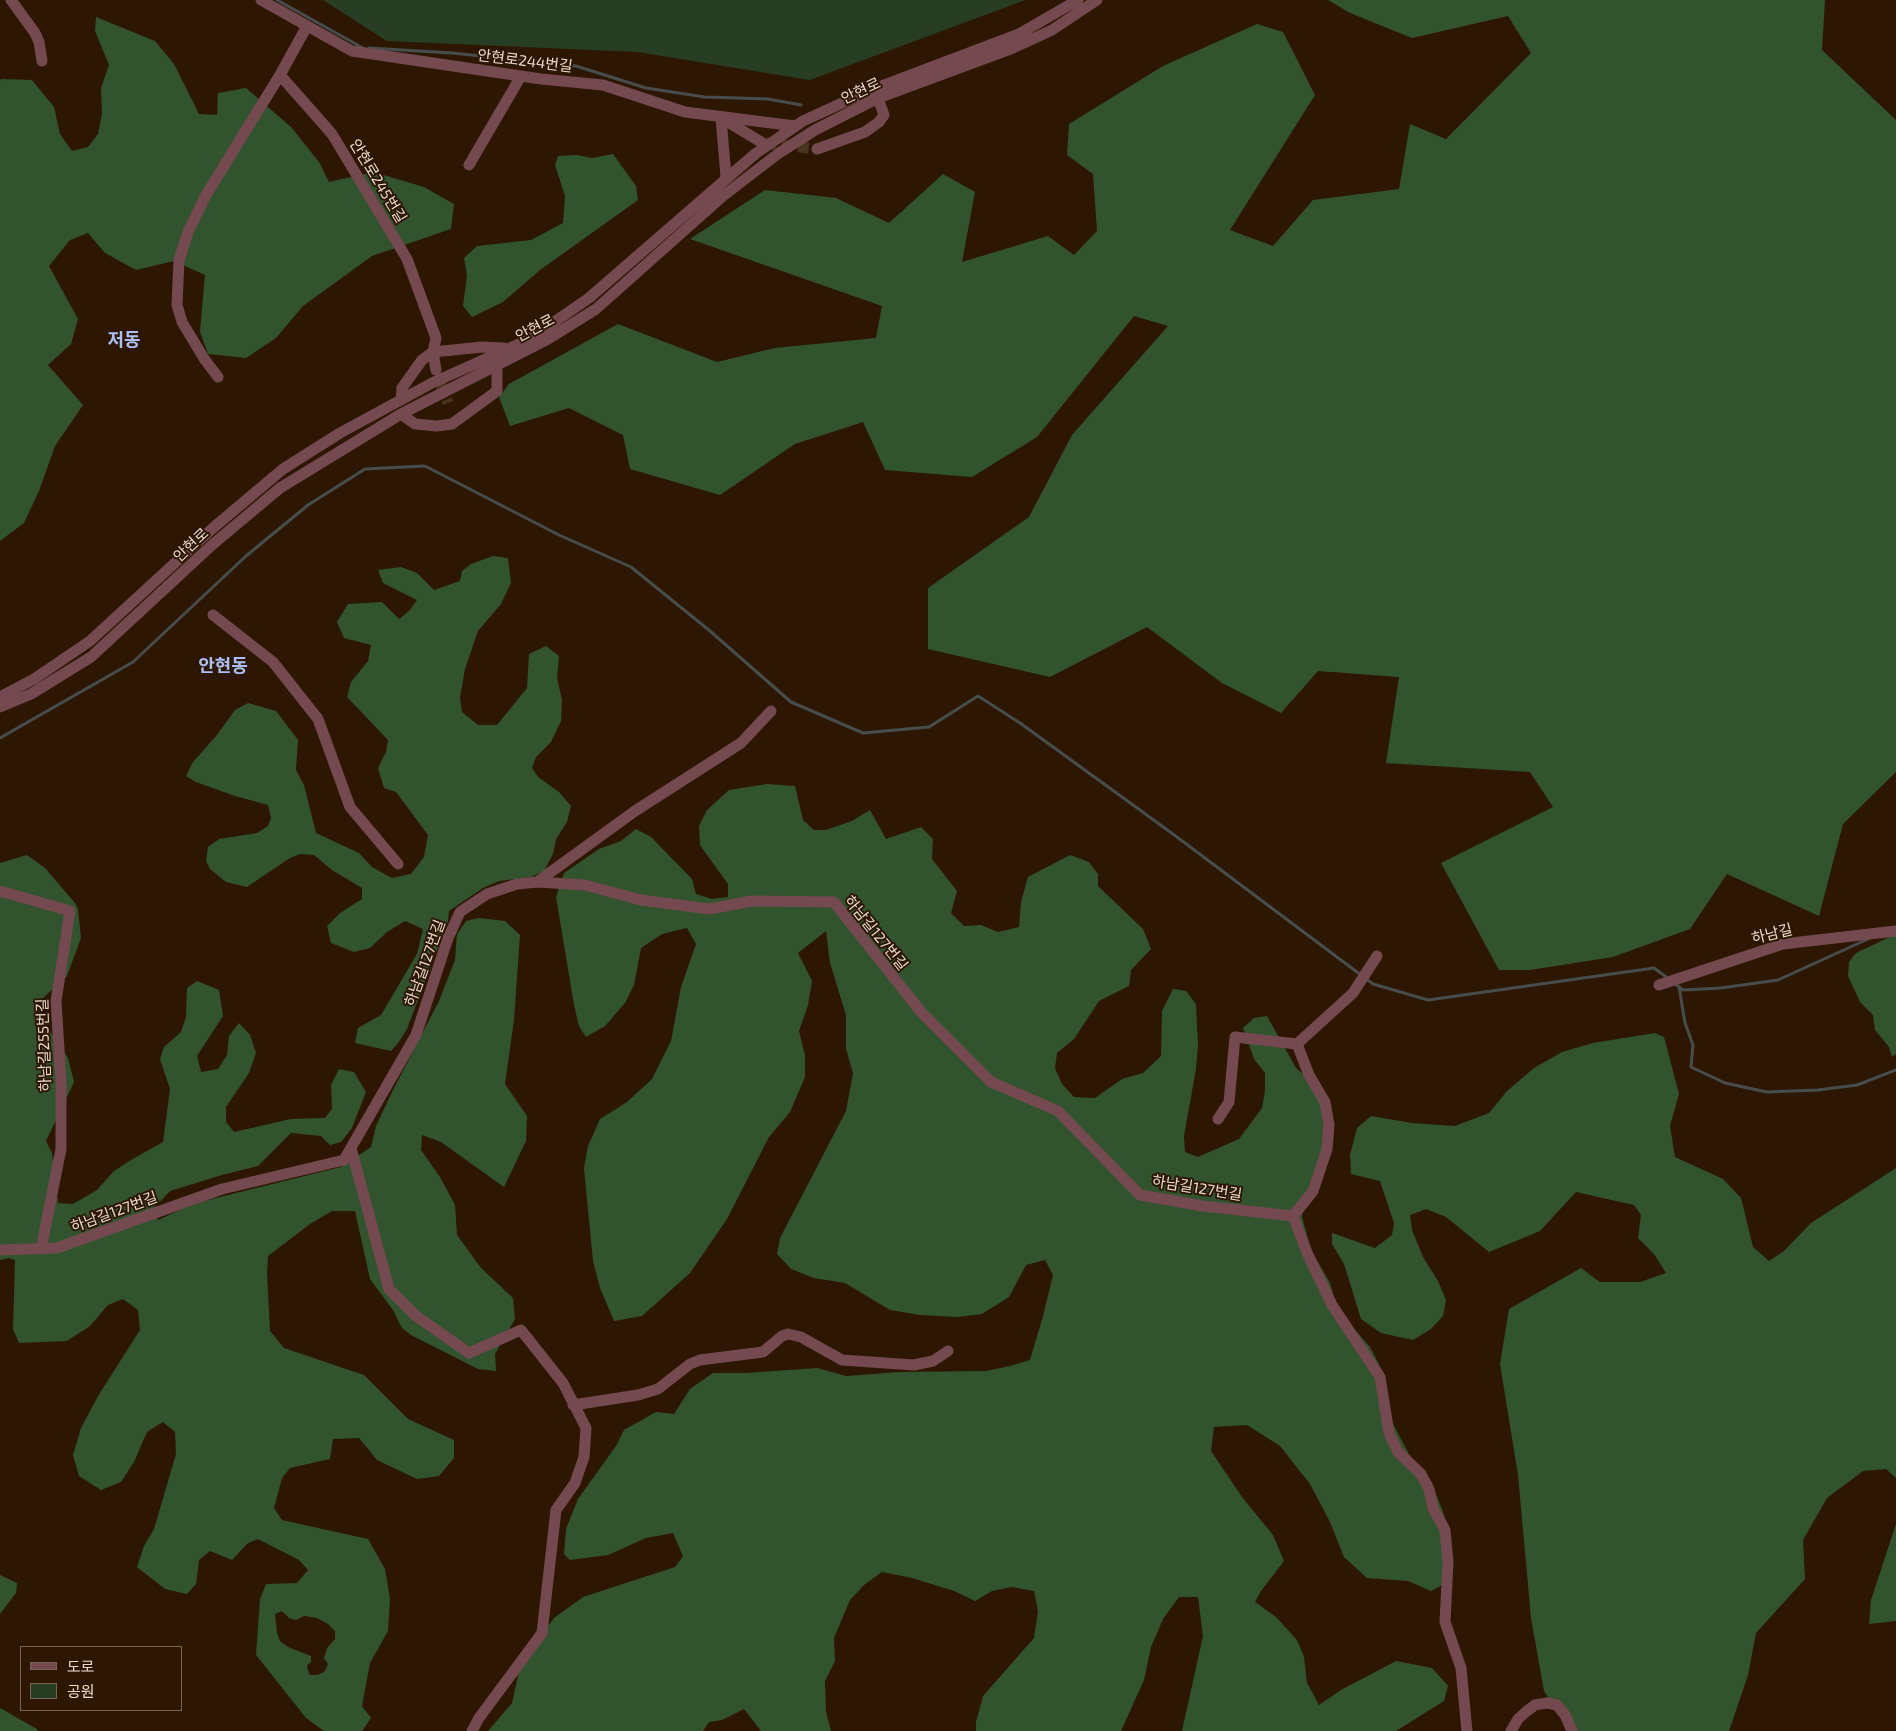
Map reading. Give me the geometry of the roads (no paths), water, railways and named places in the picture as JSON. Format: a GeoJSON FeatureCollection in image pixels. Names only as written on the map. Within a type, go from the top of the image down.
{"type":"FeatureCollection","features":[{"type":"Feature","properties":{"kind":"street"},"geometry":{"type":"LineString","coordinates":[[11,0],[35,33],[39,42],[42,62]]}},
{"type":"Feature","properties":{"kind":"street","name":"안현로244번길"},"geometry":{"type":"LineString","coordinates":[[261,0],[352,51],[521,76],[603,85],[686,112],[795,126]]}},
{"type":"Feature","properties":{"kind":"street","name":"안현로"},"geometry":{"type":"LineString","coordinates":[[0,696],[34,679],[90,641],[213,528],[282,469],[340,432],[432,383],[528,340],[589,298],[726,177],[795,126],[866,92],[1020,34],[1078,0]]}},
{"type":"Feature","properties":{"kind":"street","name":"안현로"},"geometry":{"type":"LineString","coordinates":[[0,707],[32,694],[91,657],[212,546],[280,488],[400,414],[548,339],[596,309],[723,196],[780,153],[815,130],[878,98],[1020,45],[1052,30],[1097,0]]}},
{"type":"Feature","properties":{"kind":"street"},"geometry":{"type":"LineString","coordinates":[[218,377],[205,360],[182,322],[177,305],[179,260],[188,232],[206,194],[280,75],[307,26]]}},
{"type":"Feature","properties":{"kind":"street","name":"안현로245번길"},"geometry":{"type":"LineString","coordinates":[[280,75],[332,134],[407,259],[436,338],[433,352],[436,370]]}},
{"type":"Feature","properties":{"kind":"street"},"geometry":{"type":"LineString","coordinates":[[469,165],[521,76]]}},
{"type":"Feature","properties":{"kind":"street"},"geometry":{"type":"LineString","coordinates":[[818,149],[864,132],[879,122],[884,115],[878,98]]}},
{"type":"Feature","properties":{"kind":"street"},"geometry":{"type":"LineString","coordinates":[[721,118],[761,142]]}},
{"type":"Feature","properties":{"kind":"street"},"geometry":{"type":"LineString","coordinates":[[721,118],[726,177]]}},
{"type":"Feature","properties":{"kind":"street"},"geometry":{"type":"LineString","coordinates":[[401,400],[402,388],[422,360],[433,352],[482,347],[509,348]]}},
{"type":"Feature","properties":{"kind":"street"},"geometry":{"type":"LineString","coordinates":[[400,414],[415,424],[437,426],[452,424],[496,391],[497,364]]}},
{"type":"Feature","properties":{"kind":"street"},"geometry":{"type":"LineString","coordinates":[[213,616],[273,662],[318,719],[350,807],[398,864]]}},
{"type":"Feature","properties":{"kind":"street"},"geometry":{"type":"LineString","coordinates":[[537,882],[635,811],[741,743],[772,711]]}},
{"type":"Feature","properties":{"kind":"street","name":"하남길127번길"},"geometry":{"type":"LineString","coordinates":[[0,1250],[57,1248],[222,1189],[344,1160],[416,1036],[448,938],[460,912],[487,894],[516,884],[537,882],[585,885],[641,900],[708,909],[752,901],[834,902],[921,1012],[991,1082],[1058,1111],[1140,1195],[1204,1206],[1293,1216]]}},
{"type":"Feature","properties":{"kind":"street","name":"하남길255번길"},"geometry":{"type":"LineString","coordinates":[[0,891],[70,911],[56,1001],[61,1081],[61,1149],[41,1249]]}},
{"type":"Feature","properties":{"kind":"street","name":"하남길"},"geometry":{"type":"LineString","coordinates":[[1660,985],[1783,944],[1896,931]]}},
{"type":"Feature","properties":{"kind":"street"},"geometry":{"type":"LineString","coordinates":[[1218,1118],[1229,1102],[1235,1038],[1297,1044],[1353,992],[1377,956]]}},
{"type":"Feature","properties":{"kind":"street"},"geometry":{"type":"LineString","coordinates":[[1297,1044],[1309,1076],[1324,1102],[1329,1126],[1328,1149],[1314,1191],[1293,1216],[1308,1255],[1332,1306],[1380,1377],[1389,1433],[1398,1452],[1421,1474],[1429,1489],[1433,1508],[1445,1530],[1448,1562],[1445,1622],[1461,1668],[1467,1731]]}},
{"type":"Feature","properties":{"kind":"street"},"geometry":{"type":"LineString","coordinates":[[351,1148],[389,1290],[416,1316],[469,1353],[521,1330],[563,1383],[572,1405],[586,1428],[584,1458],[575,1483],[556,1510],[542,1633],[479,1718],[472,1731]]}},
{"type":"Feature","properties":{"kind":"street"},"geometry":{"type":"LineString","coordinates":[[572,1405],[638,1395],[658,1388],[700,1360],[763,1352],[782,1336],[788,1334],[801,1337],[842,1360],[914,1365],[933,1361],[948,1351]]}},
{"type":"Feature","properties":{"kind":"street"},"geometry":{"type":"LineString","coordinates":[[1511,1731],[1518,1719],[1527,1711],[1535,1705],[1547,1703],[1557,1705],[1565,1715],[1572,1731]]}},
{"type":"Feature","properties":{"kind":"waterway"},"geometry":{"type":"LineString","coordinates":[[277,0],[363,48]]}},
{"type":"Feature","properties":{"kind":"waterway"},"geometry":{"type":"LineString","coordinates":[[369,48],[452,53],[576,66],[646,88],[705,97],[768,99],[801,105]]}},
{"type":"Feature","properties":{"kind":"waterway"},"geometry":{"type":"LineString","coordinates":[[0,738],[133,662],[246,556],[308,505],[365,469],[425,466],[559,535],[631,567],[710,631],[791,702],[863,733],[929,727],[978,696],[1020,723],[1173,834],[1373,984],[1428,1000],[1654,968],[1669,979]]}},
{"type":"Feature","properties":{"kind":"waterway"},"geometry":{"type":"LineString","coordinates":[[1674,983],[1683,990],[1721,988],[1778,980],[1868,939]]}},
{"type":"Feature","properties":{"kind":"waterway"},"geometry":{"type":"LineString","coordinates":[[1679,987],[1685,1023],[1693,1045],[1691,1067],[1725,1083],[1767,1092],[1818,1090],[1857,1085],[1896,1070]]}},
{"type":"Feature","properties":{"kind":"tunnel"},"geometry":{"type":"LineString","coordinates":[[765,143],[817,149]]}},
{"type":"Feature","properties":{"kind":"tunnel"},"geometry":{"type":"LineString","coordinates":[[441,384],[448,403]]}},
{"type":"Feature","properties":{"kind":"district","name":"저동"},"geometry":{"type":"Point","coordinates":[124,340]}},
{"type":"Feature","properties":{"kind":"district","name":"안현동"},"geometry":{"type":"Point","coordinates":[223,666]}}]}
